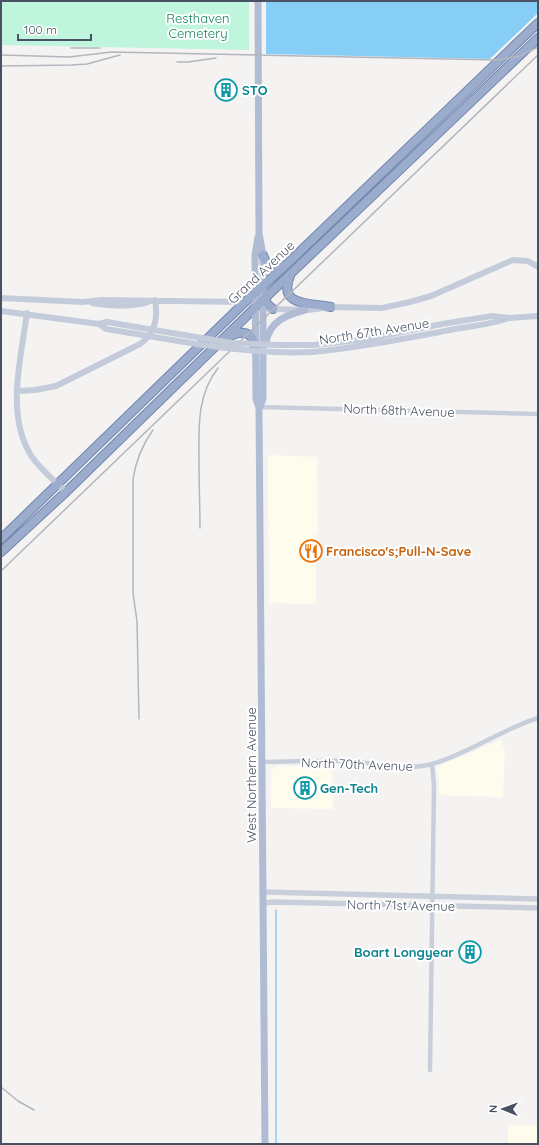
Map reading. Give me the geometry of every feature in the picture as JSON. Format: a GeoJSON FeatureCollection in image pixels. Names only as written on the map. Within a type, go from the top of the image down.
{"type":"FeatureCollection","features":[{"type":"Feature","properties":{"kind":"highway","name":"Grand Avenue"},"geometry":{"type":"LineString","coordinates":[[1,539],[245,302],[288,263],[538,23]]}},
{"type":"Feature","properties":{"kind":"highway","name":"Grand Avenue"},"geometry":{"type":"LineString","coordinates":[[1,552],[66,492],[538,38]]}},
{"type":"Feature","properties":{"kind":"highway"},"geometry":{"type":"LineString","coordinates":[[514,46],[522,54]]}},
{"type":"Feature","properties":{"kind":"highway"},"geometry":{"type":"LineString","coordinates":[[496,64],[503,72]]}},
{"type":"Feature","properties":{"kind":"highway"},"geometry":{"type":"LineString","coordinates":[[263,255],[266,264],[273,267],[282,266],[288,263]]}},
{"type":"Feature","properties":{"kind":"highway"},"geometry":{"type":"LineString","coordinates":[[290,276],[287,283],[287,289],[288,295],[293,299],[301,303],[331,307]]}},
{"type":"Feature","properties":{"kind":"highway"},"geometry":{"type":"LineString","coordinates":[[270,280],[262,304],[273,309]]}},
{"type":"Feature","properties":{"kind":"highway"},"geometry":{"type":"LineString","coordinates":[[217,346],[232,335],[241,332],[252,337],[255,347]]}},
{"type":"Feature","properties":{"kind":"main road","name":"West Northern Avenue"},"geometry":{"type":"LineString","coordinates":[[258,1],[259,233],[263,255],[263,286],[262,304],[255,347],[256,399],[259,407],[265,1144]]}},
{"type":"Feature","properties":{"kind":"main road","name":"West Northern Avenue"},"geometry":{"type":"LineString","coordinates":[[259,233],[255,255],[255,293],[262,304]]}},
{"type":"Feature","properties":{"kind":"main road","name":"North 67th Avenue"},"geometry":{"type":"LineString","coordinates":[[273,309],[305,310],[331,307],[382,308],[421,300],[513,260],[528,261],[538,267]]}},
{"type":"Feature","properties":{"kind":"main road"},"geometry":{"type":"LineString","coordinates":[[1,298],[83,302],[101,300],[155,300],[245,302],[262,304]]}},
{"type":"Feature","properties":{"kind":"main road"},"geometry":{"type":"LineString","coordinates":[[17,391],[35,390],[56,386],[140,344],[146,340],[153,329],[156,314],[155,300]]}},
{"type":"Feature","properties":{"kind":"main road","name":"West Northern Avenue"},"geometry":{"type":"LineString","coordinates":[[259,407],[263,399],[263,319],[259,311],[262,304]]}},
{"type":"Feature","properties":{"kind":"main road"},"geometry":{"type":"LineString","coordinates":[[263,358],[268,334],[273,325],[286,316],[305,310]]}},
{"type":"Feature","properties":{"kind":"main road","name":"North 67th Avenue"},"geometry":{"type":"LineString","coordinates":[[1,311],[100,324],[107,322],[232,343],[278,345],[314,345],[368,339],[442,324],[492,316],[509,318],[538,316]]}},
{"type":"Feature","properties":{"kind":"main road"},"geometry":{"type":"LineString","coordinates":[[27,314],[17,391],[18,420],[26,446],[38,464],[66,492]]}},
{"type":"Feature","properties":{"kind":"main road","name":"North 67th Avenue"},"geometry":{"type":"LineString","coordinates":[[100,324],[106,329],[211,347],[242,350],[313,352],[380,344],[458,328],[493,323],[509,318]]}},
{"type":"Feature","properties":{"kind":"street","name":"North 68th Avenue"},"geometry":{"type":"LineString","coordinates":[[259,407],[538,414]]}},
{"type":"Feature","properties":{"kind":"street","name":"North 70th Avenue"},"geometry":{"type":"LineString","coordinates":[[263,762],[346,761],[405,767],[432,764],[452,757],[510,729],[538,718]]}},
{"type":"Feature","properties":{"kind":"street"},"geometry":{"type":"LineString","coordinates":[[430,1070],[434,786],[432,764]]}},
{"type":"Feature","properties":{"kind":"street","name":"North 71st Avenue"},"geometry":{"type":"LineString","coordinates":[[264,892],[538,899]]}},
{"type":"Feature","properties":{"kind":"street"},"geometry":{"type":"LineString","coordinates":[[506,899],[506,907]]}},
{"type":"Feature","properties":{"kind":"street","name":"North 71st Avenue"},"geometry":{"type":"LineString","coordinates":[[264,903],[538,908]]}},
{"type":"Feature","properties":{"kind":"shaded area"},"geometry":{"type":"Polygon","coordinates":[[[268,455],[317,457],[318,533],[316,533],[316,604],[269,603],[268,455]]]}},
{"type":"Feature","properties":{"kind":"shaded area"},"geometry":{"type":"Polygon","coordinates":[[[500,740],[505,750],[503,797],[439,795],[438,767],[500,740]]]}},
{"type":"Feature","properties":{"kind":"shaded area"},"geometry":{"type":"Polygon","coordinates":[[[277,766],[332,766],[333,809],[271,808],[271,771],[277,766]]]}},
{"type":"Feature","properties":{"kind":"shaded area"},"geometry":{"type":"Polygon","coordinates":[[[508,1125],[538,1125],[538,1144],[508,1144],[508,1125]]]}},
{"type":"Feature","properties":{"kind":"green space","name":"Resthaven Cemetery"},"geometry":{"type":"Polygon","coordinates":[[[1,1],[249,1],[249,50],[1,45],[1,1]]]}},
{"type":"Feature","properties":{"kind":"water"},"geometry":{"type":"Polygon","coordinates":[[[266,1],[538,1],[538,13],[489,59],[266,54],[266,1]]]}},
{"type":"Feature","properties":{"kind":"waterway"},"geometry":{"type":"LineString","coordinates":[[276,910],[276,1144]]}},
{"type":"Feature","properties":{"kind":"railway"},"geometry":{"type":"LineString","coordinates":[[1,55],[69,57],[112,52],[496,60],[520,56],[538,47]]}},
{"type":"Feature","properties":{"kind":"railway"},"geometry":{"type":"LineString","coordinates":[[71,48],[100,48]]}},
{"type":"Feature","properties":{"kind":"railway"},"geometry":{"type":"LineString","coordinates":[[1,66],[87,64],[120,55]]}},
{"type":"Feature","properties":{"kind":"railway"},"geometry":{"type":"LineString","coordinates":[[1,571],[538,55]]}},
{"type":"Feature","properties":{"kind":"railway"},"geometry":{"type":"LineString","coordinates":[[177,62],[216,58]]}},
{"type":"Feature","properties":{"kind":"railway"},"geometry":{"type":"LineString","coordinates":[[200,528],[200,414],[206,390],[218,368]]}},
{"type":"Feature","properties":{"kind":"railway"},"geometry":{"type":"LineString","coordinates":[[139,719],[137,621],[133,593],[133,479],[140,453],[153,430]]}},
{"type":"Feature","properties":{"kind":"railway"},"geometry":{"type":"LineString","coordinates":[[1,1087],[18,1101],[34,1110]]}},
{"type":"Feature","properties":{"kind":"place","name":"STO"},"geometry":{"type":"Point","coordinates":[226,90]}},
{"type":"Feature","properties":{"kind":"place","name":"Francisco's;Pull-N-Save"},"geometry":{"type":"Point","coordinates":[311,551]}},
{"type":"Feature","properties":{"kind":"place","name":"Gen-Tech"},"geometry":{"type":"Point","coordinates":[305,788]}},
{"type":"Feature","properties":{"kind":"place","name":"Boart Longyear"},"geometry":{"type":"Point","coordinates":[470,952]}}]}
